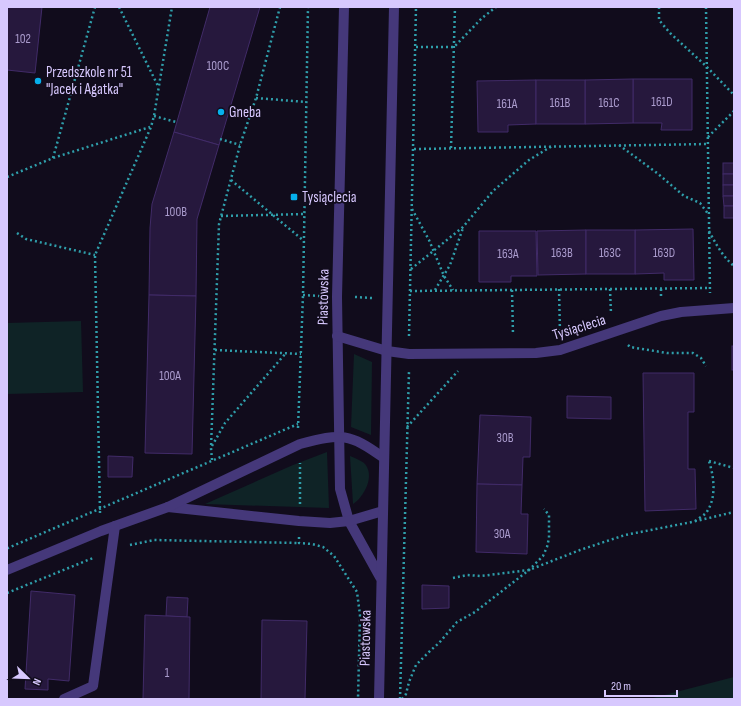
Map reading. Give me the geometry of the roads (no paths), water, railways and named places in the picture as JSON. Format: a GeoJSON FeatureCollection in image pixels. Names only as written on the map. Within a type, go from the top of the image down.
{"type":"FeatureCollection","features":[{"type":"Feature","properties":{"kind":"street","name":"Piastowska"},"geometry":{"type":"LineString","coordinates":[[344,7],[337,296],[340,489],[349,521],[381,578]]}},
{"type":"Feature","properties":{"kind":"street","name":"Piastowska"},"geometry":{"type":"LineString","coordinates":[[379,699],[394,7]]}},
{"type":"Feature","properties":{"kind":"street","name":"Tysiąclecia"},"geometry":{"type":"LineString","coordinates":[[337,336],[387,351],[409,354],[536,353],[560,350],[661,316],[682,312],[734,308]]}},
{"type":"Feature","properties":{"kind":"street"},"geometry":{"type":"LineString","coordinates":[[7,570],[101,531],[168,506],[300,444],[320,438],[340,436],[350,438],[367,446],[384,458]]}},
{"type":"Feature","properties":{"kind":"street"},"geometry":{"type":"LineString","coordinates":[[168,506],[299,521],[330,523],[349,521],[383,511]]}},
{"type":"Feature","properties":{"kind":"street"},"geometry":{"type":"LineString","coordinates":[[64,699],[93,686],[114,526]]}},
{"type":"Feature","properties":{"kind":"place","name":"Przedszkole nr 51 \"Jacek i Agatka\""},"geometry":{"type":"Point","coordinates":[38,81]}},
{"type":"Feature","properties":{"kind":"place","name":"Gneba"},"geometry":{"type":"Point","coordinates":[221,112]}},
{"type":"Feature","properties":{"kind":"place","name":"Tysiąclecia"},"geometry":{"type":"Point","coordinates":[294,197]}}]}
